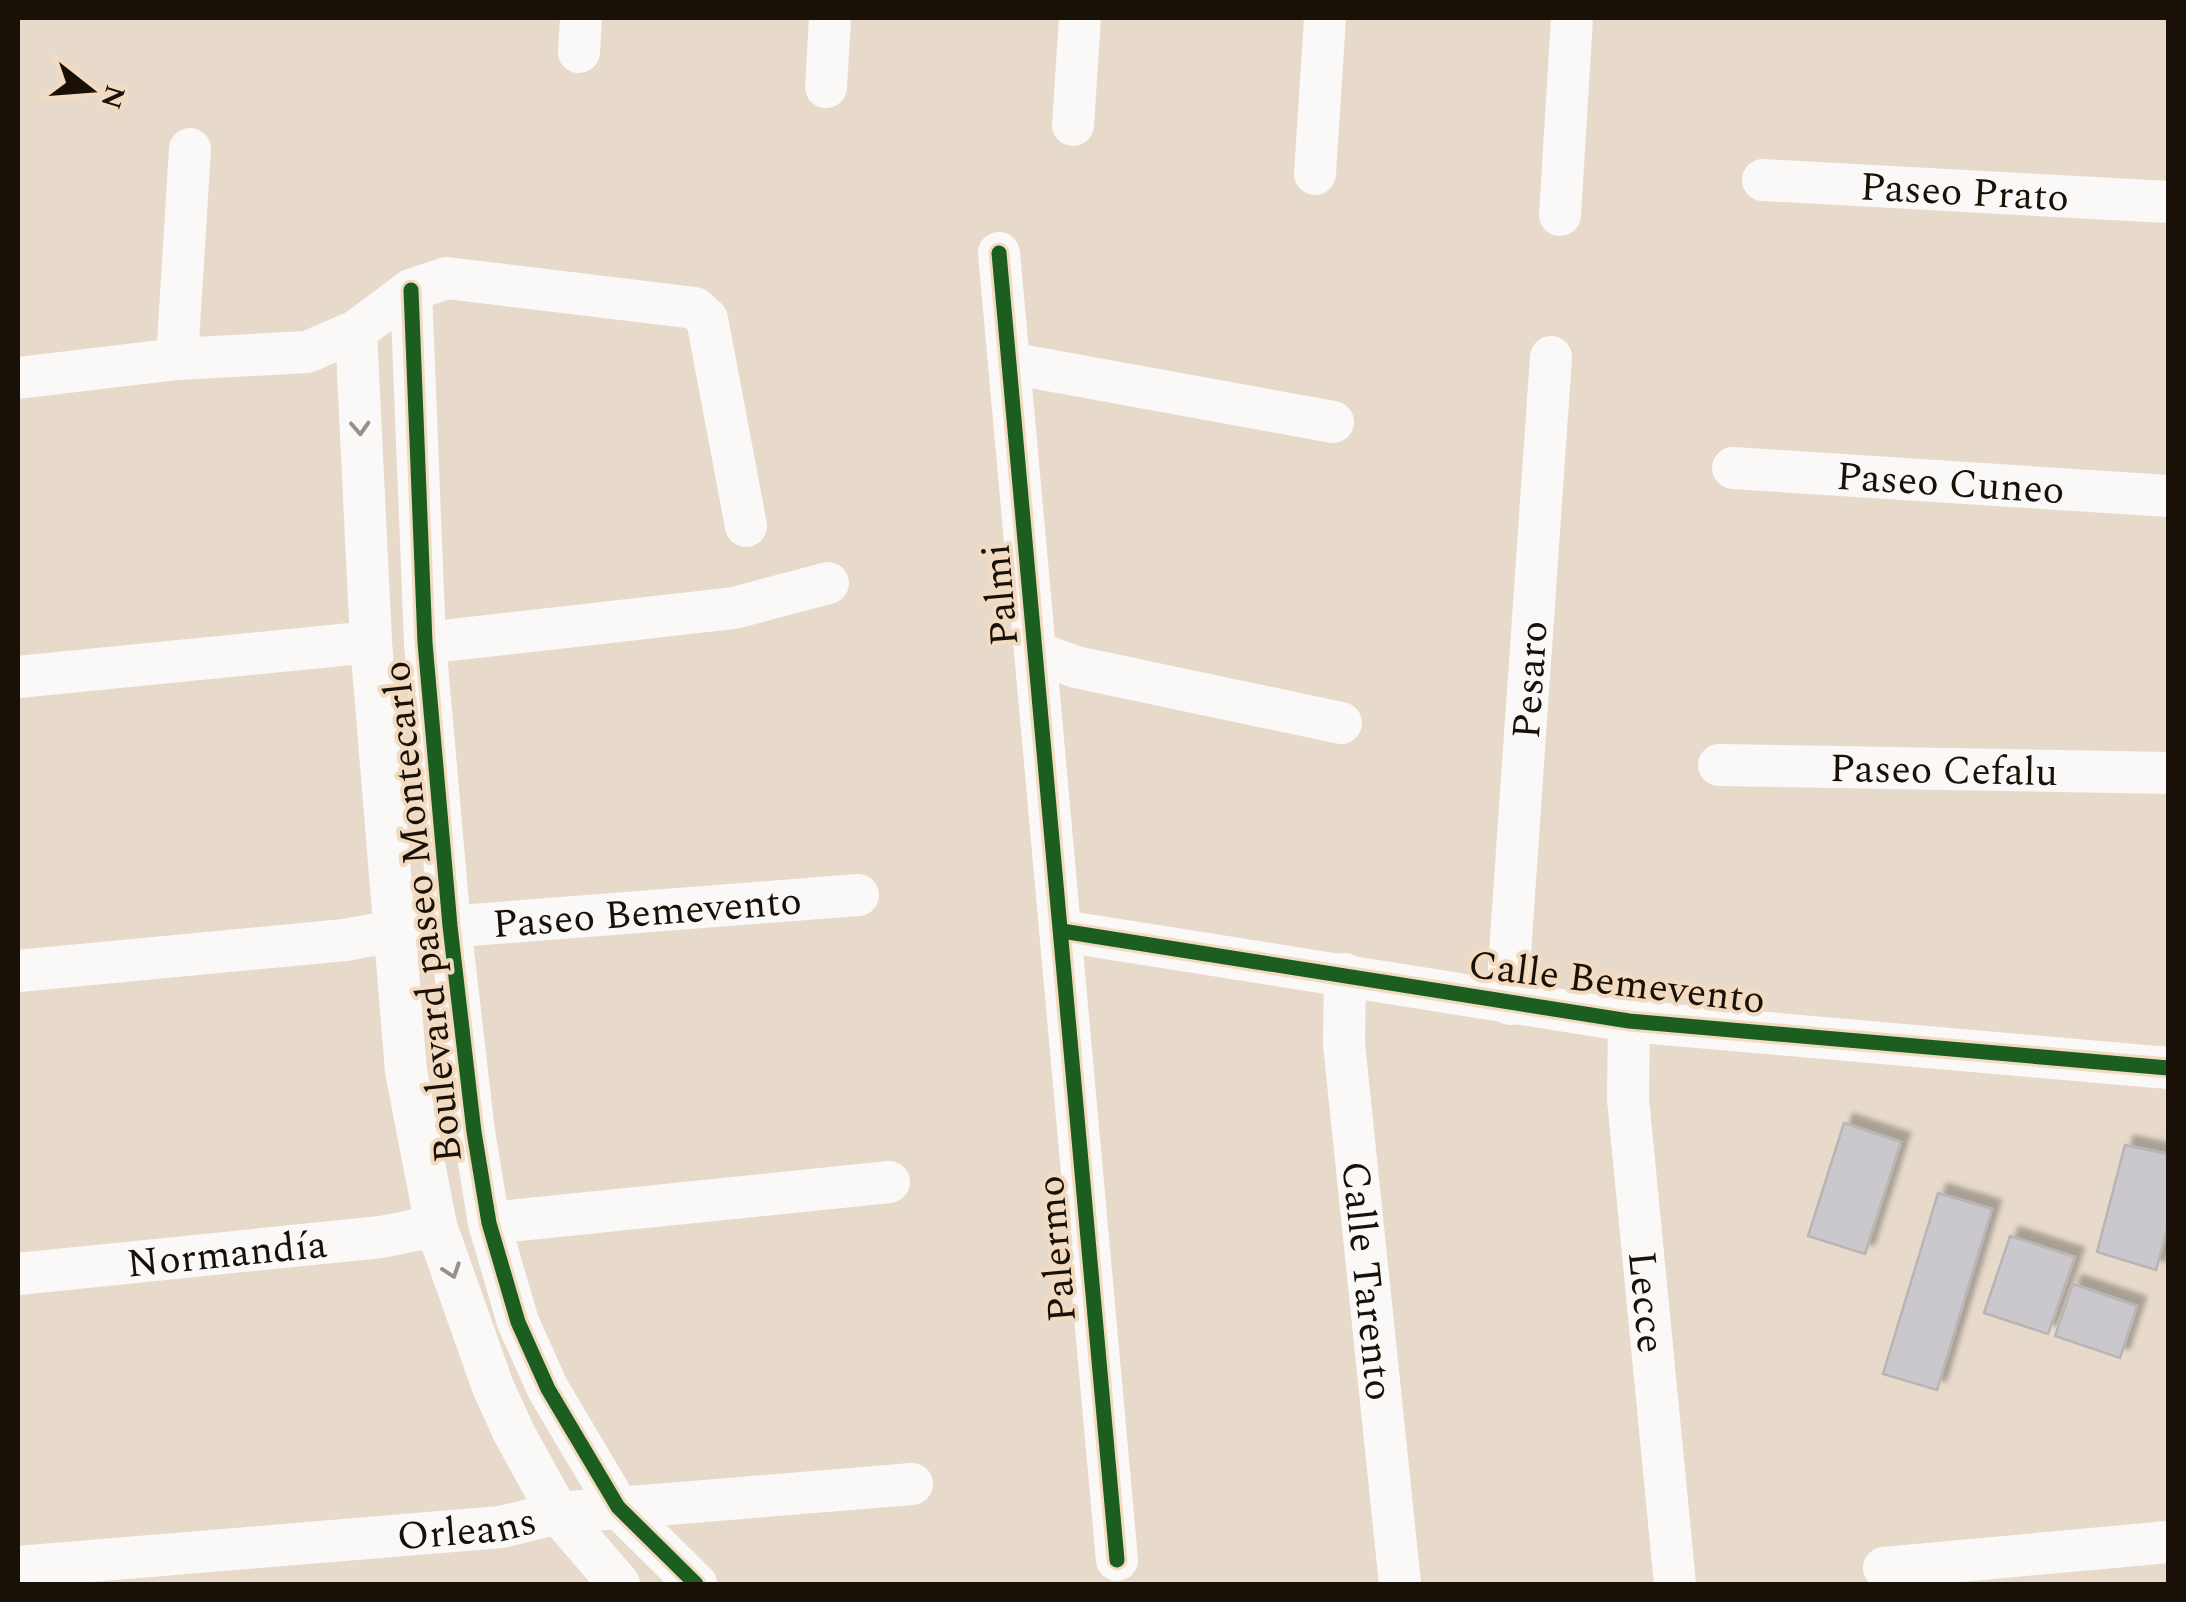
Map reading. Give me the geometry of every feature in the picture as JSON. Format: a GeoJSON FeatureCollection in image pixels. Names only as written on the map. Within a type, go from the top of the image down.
{"type":"FeatureCollection","features":[{"type":"Feature","properties":{"kind":"street"},"geometry":{"type":"LineString","coordinates":[[826,87],[830,18]]}},
{"type":"Feature","properties":{"kind":"street"},"geometry":{"type":"LineString","coordinates":[[1073,125],[1080,18]]}},
{"type":"Feature","properties":{"kind":"street"},"geometry":{"type":"LineString","coordinates":[[1314,174],[1324,18]]}},
{"type":"Feature","properties":{"kind":"street"},"geometry":{"type":"LineString","coordinates":[[1560,215],[1572,18]]}},
{"type":"Feature","properties":{"kind":"street"},"geometry":{"type":"LineString","coordinates":[[178,359],[190,149]]}},
{"type":"Feature","properties":{"kind":"street","name":"Paseo Prato"},"geometry":{"type":"LineString","coordinates":[[1763,180],[2168,202]]}},
{"type":"Feature","properties":{"kind":"street","name":"Palmi"},"geometry":{"type":"LineString","coordinates":[[999,254],[1062,931]]}},
{"type":"Feature","properties":{"kind":"street"},"geometry":{"type":"LineString","coordinates":[[18,378],[178,359],[308,352],[356,331],[411,290],[447,278],[701,311],[707,319],[746,526]]}},
{"type":"Feature","properties":{"kind":"street","name":"Boulevard paseo Montecarlo"},"geometry":{"type":"LineString","coordinates":[[411,290],[425,642],[450,926],[474,1132],[489,1223],[518,1322],[548,1389],[618,1507],[696,1584]]}},
{"type":"Feature","properties":{"kind":"street"},"geometry":{"type":"LineString","coordinates":[[356,331],[371,642],[406,1071],[436,1226],[493,1387],[558,1513],[619,1584]]}},
{"type":"Feature","properties":{"kind":"street","name":"Pesaro"},"geometry":{"type":"LineString","coordinates":[[1510,1004],[1509,968],[1551,357]]}},
{"type":"Feature","properties":{"kind":"street"},"geometry":{"type":"LineString","coordinates":[[1009,362],[1333,422]]}},
{"type":"Feature","properties":{"kind":"street","name":"Paseo Cuneo"},"geometry":{"type":"LineString","coordinates":[[1734,468],[2168,496]]}},
{"type":"Feature","properties":{"kind":"street"},"geometry":{"type":"LineString","coordinates":[[425,642],[734,608],[828,583]]}},
{"type":"Feature","properties":{"kind":"street"},"geometry":{"type":"LineString","coordinates":[[18,677],[371,642]]}},
{"type":"Feature","properties":{"kind":"street"},"geometry":{"type":"LineString","coordinates":[[1037,653],[1076,668],[1342,722]]}},
{"type":"Feature","properties":{"kind":"street","name":"Paseo Cefalu"},"geometry":{"type":"LineString","coordinates":[[1719,765],[2168,773]]}},
{"type":"Feature","properties":{"kind":"street","name":"Paseo Bemevento"},"geometry":{"type":"LineString","coordinates":[[18,971],[450,926],[858,896]]}},
{"type":"Feature","properties":{"kind":"street","name":"Calle Bemevento"},"geometry":{"type":"LineString","coordinates":[[1062,931],[1629,1021],[2168,1068]]}},
{"type":"Feature","properties":{"kind":"street","name":"Palermo"},"geometry":{"type":"LineString","coordinates":[[1062,931],[1064,1000],[1117,1560]]}},
{"type":"Feature","properties":{"kind":"street","name":"Calle Tarento"},"geometry":{"type":"LineString","coordinates":[[1344,974],[1344,1044],[1400,1584]]}},
{"type":"Feature","properties":{"kind":"street","name":"Lecce"},"geometry":{"type":"LineString","coordinates":[[1629,1021],[1628,1099],[1676,1584]]}},
{"type":"Feature","properties":{"kind":"street"},"geometry":{"type":"LineString","coordinates":[[489,1223],[890,1182]]}},
{"type":"Feature","properties":{"kind":"street","name":"Normandía"},"geometry":{"type":"LineString","coordinates":[[18,1274],[381,1236],[436,1226]]}},
{"type":"Feature","properties":{"kind":"street","name":"Orleans"},"geometry":{"type":"LineString","coordinates":[[18,1567],[501,1527],[558,1513],[912,1484]]}},
{"type":"Feature","properties":{"kind":"street"},"geometry":{"type":"LineString","coordinates":[[1884,1568],[2168,1542]]}},
{"type":"Feature","properties":{"kind":"building"},"geometry":{"type":"Polygon","coordinates":[[[1844,1123],[1901,1142],[1865,1254],[1808,1236],[1844,1123]]]}},
{"type":"Feature","properties":{"kind":"building"},"geometry":{"type":"Polygon","coordinates":[[[2125,1145],[2168,1154],[2168,1226],[2156,1270],[2097,1252],[2125,1145]]]}},
{"type":"Feature","properties":{"kind":"building"},"geometry":{"type":"Polygon","coordinates":[[[1938,1193],[1992,1209],[1937,1390],[1883,1374],[1938,1193]]]}},
{"type":"Feature","properties":{"kind":"building"},"geometry":{"type":"Polygon","coordinates":[[[2010,1236],[2075,1257],[2048,1334],[1984,1313],[2010,1236]]]}},
{"type":"Feature","properties":{"kind":"building"},"geometry":{"type":"Polygon","coordinates":[[[2073,1284],[2137,1306],[2120,1358],[2055,1336],[2073,1284]]]}},
{"type":"Feature","properties":{"kind":"cycle path"},"geometry":{"type":"LineString","coordinates":[[999,253],[1117,1560]]}},
{"type":"Feature","properties":{"kind":"cycle path"},"geometry":{"type":"LineString","coordinates":[[411,290],[425,643],[450,926],[474,1132],[489,1223],[518,1322],[548,1389],[618,1507],[696,1584]]}},
{"type":"Feature","properties":{"kind":"cycle path"},"geometry":{"type":"LineString","coordinates":[[1062,931],[1629,1021],[2168,1068]]}}]}
